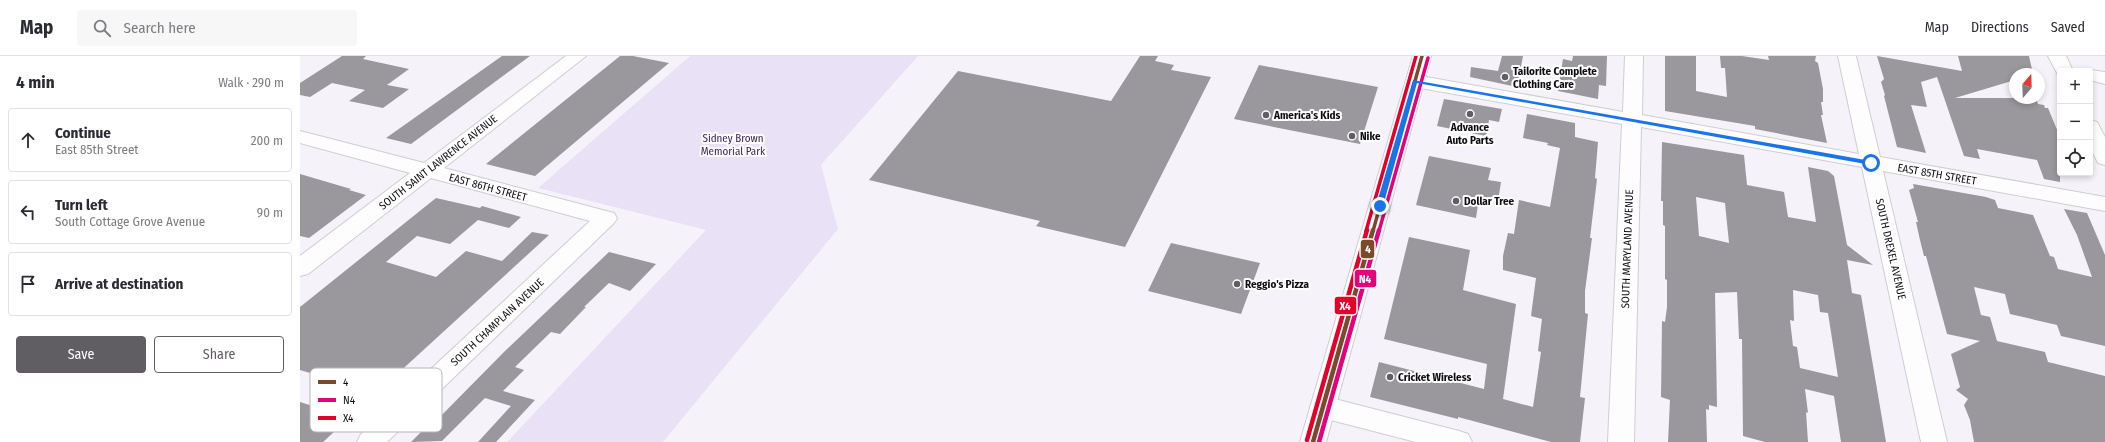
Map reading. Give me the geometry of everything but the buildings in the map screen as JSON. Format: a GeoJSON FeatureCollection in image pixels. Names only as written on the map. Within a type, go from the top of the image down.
{"type":"FeatureCollection","features":[{"type":"Feature","properties":{"kind":"street","name":"SOUTH SAINT LAWRENCE AVENUE"},"geometry":{"type":"LineString","coordinates":[[300,268],[577,56]]}},
{"type":"Feature","properties":{"kind":"street"},"geometry":{"type":"LineString","coordinates":[[1313,442],[1422,56]]}},
{"type":"Feature","properties":{"kind":"street","name":"SOUTH MARYLAND AVENUE"},"geometry":{"type":"LineString","coordinates":[[1621,442],[1634,56]]}},
{"type":"Feature","properties":{"kind":"street","name":"SOUTH DREXEL AVENUE"},"geometry":{"type":"LineString","coordinates":[[1847,56],[1934,442]]}},
{"type":"Feature","properties":{"kind":"street"},"geometry":{"type":"LineString","coordinates":[[2057,56],[2063,68]]}},
{"type":"Feature","properties":{"kind":"street"},"geometry":{"type":"LineString","coordinates":[[2093,76],[2105,78]]}},
{"type":"Feature","properties":{"kind":"street","name":"EAST 85TH STREET"},"geometry":{"type":"LineString","coordinates":[[1415,81],[1631,121],[2105,204]]}},
{"type":"Feature","properties":{"kind":"street"},"geometry":{"type":"LineString","coordinates":[[2093,132],[2105,158]]}},
{"type":"Feature","properties":{"kind":"street","name":"EAST 86TH STREET"},"geometry":{"type":"LineString","coordinates":[[300,137],[606,218]]}},
{"type":"Feature","properties":{"kind":"street","name":"SOUTH CHAMPLAIN AVENUE"},"geometry":{"type":"LineString","coordinates":[[442,374],[606,218]]}},
{"type":"Feature","properties":{"kind":"street"},"geometry":{"type":"LineString","coordinates":[[1323,407],[1459,442]]}},
{"type":"Feature","properties":{"kind":"street","name":"SOUTH CHAMPLAIN AVENUE"},"geometry":{"type":"LineString","coordinates":[[370,442],[381,432]]}},
{"type":"Feature","properties":{"kind":"green space","name":"Sidney Brown Memorial Park"},"geometry":{"type":"Polygon","coordinates":[[[690,56],[918,56],[821,165],[838,229],[663,442],[507,442],[706,230],[538,188],[690,56]]]}},
{"type":"Feature","properties":{"kind":"transit line","name":"X4"},"geometry":{"type":"LineString","coordinates":[[1307,440],[1416,56]]}},
{"type":"Feature","properties":{"kind":"transit line","name":"4"},"geometry":{"type":"LineString","coordinates":[[1313,442],[1422,56]]}},
{"type":"Feature","properties":{"kind":"transit line","name":"N4"},"geometry":{"type":"LineString","coordinates":[[1319,442],[1428,58]]}},
{"type":"Feature","properties":{"kind":"place","name":"Tailorite Complete Clothing Care"},"geometry":{"type":"Point","coordinates":[1505,77]}},
{"type":"Feature","properties":{"kind":"place","name":"Advance Auto Parts"},"geometry":{"type":"Point","coordinates":[1470,114]}},
{"type":"Feature","properties":{"kind":"place","name":"America's Kids"},"geometry":{"type":"Point","coordinates":[1266,115]}},
{"type":"Feature","properties":{"kind":"place","name":"Nike"},"geometry":{"type":"Point","coordinates":[1352,136]}},
{"type":"Feature","properties":{"kind":"place","name":"Dollar Tree"},"geometry":{"type":"Point","coordinates":[1456,201]}},
{"type":"Feature","properties":{"kind":"place","name":"Reggio's Pizza"},"geometry":{"type":"Point","coordinates":[1237,284]}},
{"type":"Feature","properties":{"kind":"place","name":"Cricket Wireless"},"geometry":{"type":"Point","coordinates":[1390,377]}},
{"type":"Feature","properties":{"kind":"route"},"geometry":{"type":"LineString","coordinates":[[1380,206],[1415,81],[1847,160],[1871,163]]}}]}
